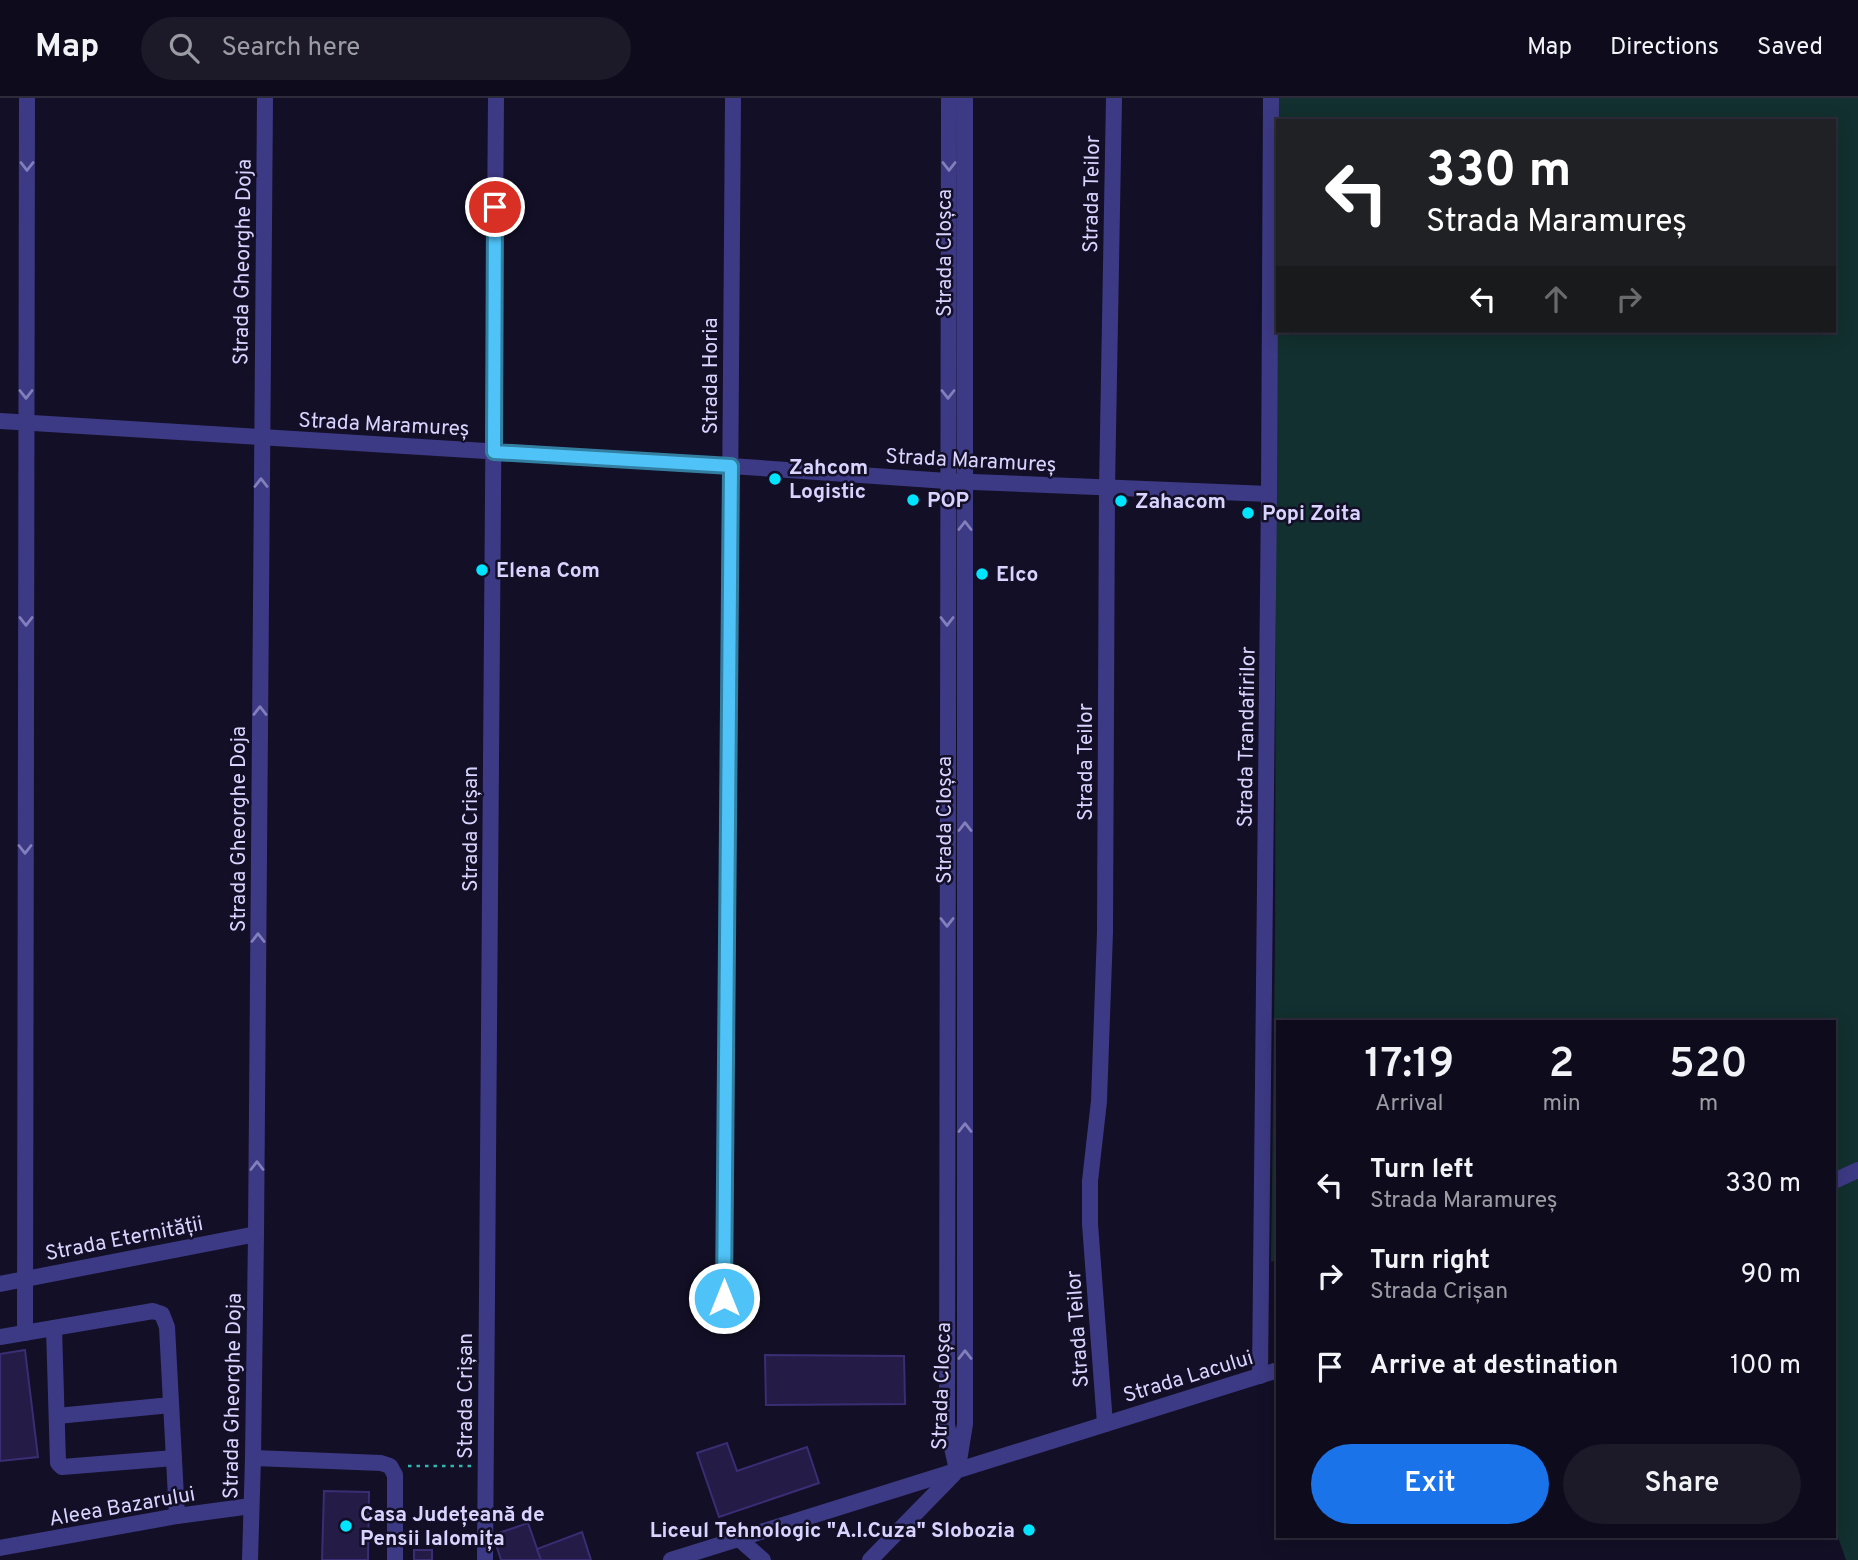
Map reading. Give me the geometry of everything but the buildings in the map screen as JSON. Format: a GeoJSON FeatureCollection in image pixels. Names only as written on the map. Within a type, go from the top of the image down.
{"type":"FeatureCollection","features":[{"type":"Feature","properties":{"kind":"street"},"geometry":{"type":"LineString","coordinates":[[25,1333],[27,98]]}},
{"type":"Feature","properties":{"kind":"street","name":"Strada Gheorghe Doja"},"geometry":{"type":"LineString","coordinates":[[250,1560],[256,1234],[265,98]]}},
{"type":"Feature","properties":{"kind":"street","name":"Strada Crișan"},"geometry":{"type":"LineString","coordinates":[[485,1560],[496,98]]}},
{"type":"Feature","properties":{"kind":"street","name":"Strada Horia"},"geometry":{"type":"LineString","coordinates":[[724,1326],[733,98]]}},
{"type":"Feature","properties":{"kind":"street","name":"Strada Cloșca"},"geometry":{"type":"LineString","coordinates":[[949,98],[947,1426],[957,1470]]}},
{"type":"Feature","properties":{"kind":"street","name":"Strada Cloșca"},"geometry":{"type":"LineString","coordinates":[[957,1470],[965,1424],[965,98]]}},
{"type":"Feature","properties":{"kind":"street","name":"Strada Teilor"},"geometry":{"type":"LineString","coordinates":[[1105,1424],[1090,1224],[1090,1181],[1099,1101],[1105,932],[1107,488],[1114,98]]}},
{"type":"Feature","properties":{"kind":"street","name":"Strada Trandafirilor"},"geometry":{"type":"LineString","coordinates":[[1260,1376],[1271,98]]}},
{"type":"Feature","properties":{"kind":"street","name":"Strada Maramureș"},"geometry":{"type":"LineString","coordinates":[[0,421],[947,481],[1269,494]]}},
{"type":"Feature","properties":{"kind":"street"},"geometry":{"type":"LineString","coordinates":[[1836,1180],[1858,1170]]}},
{"type":"Feature","properties":{"kind":"street","name":"Strada Eternității"},"geometry":{"type":"LineString","coordinates":[[0,1284],[256,1234]]}},
{"type":"Feature","properties":{"kind":"street"},"geometry":{"type":"LineString","coordinates":[[0,1337],[153,1311],[162,1314],[167,1327],[177,1516]]}},
{"type":"Feature","properties":{"kind":"street"},"geometry":{"type":"LineString","coordinates":[[54,1328],[58,1463],[62,1467],[174,1458]]}},
{"type":"Feature","properties":{"kind":"street","name":"Strada Lacului"},"geometry":{"type":"LineString","coordinates":[[671,1560],[1276,1371]]}},
{"type":"Feature","properties":{"kind":"street"},"geometry":{"type":"LineString","coordinates":[[57,1416],[171,1405]]}},
{"type":"Feature","properties":{"kind":"street"},"geometry":{"type":"LineString","coordinates":[[253,1458],[381,1462],[390,1466],[395,1475],[395,1560]]}},
{"type":"Feature","properties":{"kind":"street"},"geometry":{"type":"LineString","coordinates":[[870,1560],[957,1470]]}},
{"type":"Feature","properties":{"kind":"street","name":"Aleea Bazarului"},"geometry":{"type":"LineString","coordinates":[[0,1548],[177,1516],[251,1506]]}},
{"type":"Feature","properties":{"kind":"street"},"geometry":{"type":"LineString","coordinates":[[738,1538],[762,1560]]}},
{"type":"Feature","properties":{"kind":"path"},"geometry":{"type":"LineString","coordinates":[[390,1466],[485,1466]]}},
{"type":"Feature","properties":{"kind":"green space"},"geometry":{"type":"Polygon","coordinates":[[[1271,98],[1858,98],[1858,1560],[1846,1560],[1836,1532],[1836,1020],[1276,1020],[1276,1261],[1271,1262],[1276,507],[1271,98]]]}},
{"type":"Feature","properties":{"kind":"place","name":"Zahcom Logistic"},"geometry":{"type":"Point","coordinates":[775,479]}},
{"type":"Feature","properties":{"kind":"place","name":"POP"},"geometry":{"type":"Point","coordinates":[913,500]}},
{"type":"Feature","properties":{"kind":"place","name":"Zahacom"},"geometry":{"type":"Point","coordinates":[1121,501]}},
{"type":"Feature","properties":{"kind":"place","name":"Popi Zoita"},"geometry":{"type":"Point","coordinates":[1248,513]}},
{"type":"Feature","properties":{"kind":"place","name":"Elena Com"},"geometry":{"type":"Point","coordinates":[482,570]}},
{"type":"Feature","properties":{"kind":"place","name":"Elco"},"geometry":{"type":"Point","coordinates":[982,574]}},
{"type":"Feature","properties":{"kind":"place","name":"Casa Județeană de Pensii Ialomița"},"geometry":{"type":"Point","coordinates":[346,1526]}},
{"type":"Feature","properties":{"kind":"place","name":"Liceul Tehnologic \"A.I.Cuza\" Slobozia"},"geometry":{"type":"Point","coordinates":[1029,1530]}},
{"type":"Feature","properties":{"kind":"route"},"geometry":{"type":"LineString","coordinates":[[495,207],[494,452],[731,466],[724,1298]]}}]}
